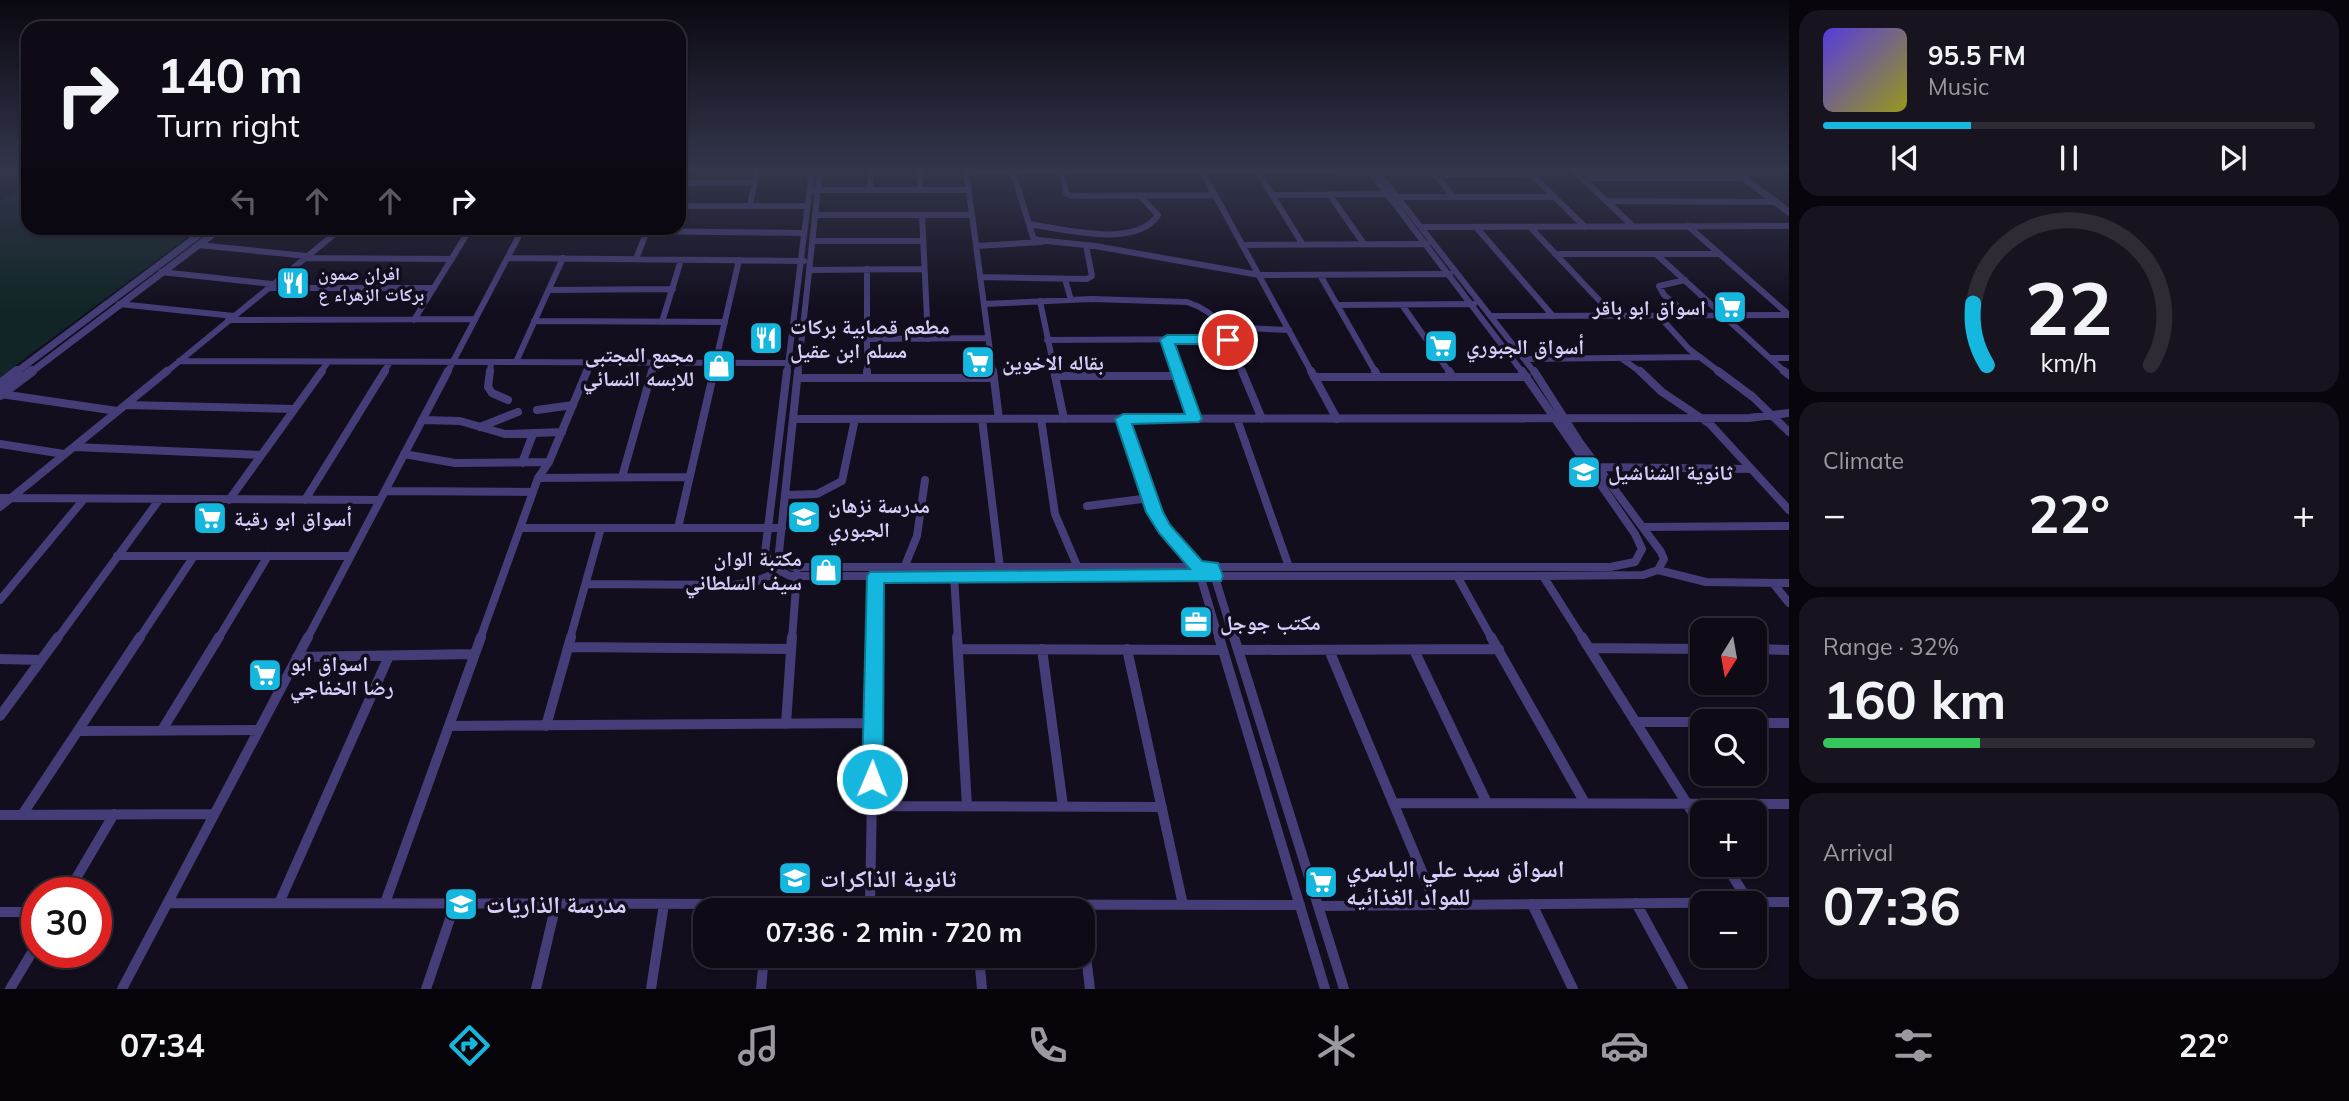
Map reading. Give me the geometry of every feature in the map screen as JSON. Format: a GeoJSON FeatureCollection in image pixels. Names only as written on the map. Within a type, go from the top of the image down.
{"type":"FeatureCollection","features":[{"type":"Feature","properties":{"kind":"street"},"geometry":{"type":"LineString","coordinates":[[806,216],[765,558],[770,566],[779,572],[793,570],[876,576],[1199,572],[1543,576],[1643,575],[1658,570],[1692,581],[1789,583]]}},
{"type":"Feature","properties":{"kind":"street"},"geometry":{"type":"LineString","coordinates":[[786,724],[793,570],[779,555],[815,216]]}},
{"type":"Feature","properties":{"kind":"street"},"geometry":{"type":"LineString","coordinates":[[922,216],[928,339]]}},
{"type":"Feature","properties":{"kind":"street"},"geometry":{"type":"LineString","coordinates":[[972,216],[999,419]]}},
{"type":"Feature","properties":{"kind":"street"},"geometry":{"type":"LineString","coordinates":[[1026,216],[1033,237],[1045,241]]}},
{"type":"Feature","properties":{"kind":"street"},"geometry":{"type":"LineString","coordinates":[[1029,225],[1105,233],[1137,233],[1153,225],[1157,216]]}},
{"type":"Feature","properties":{"kind":"street"},"geometry":{"type":"LineString","coordinates":[[1226,216],[1337,419]]}},
{"type":"Feature","properties":{"kind":"street"},"geometry":{"type":"LineString","coordinates":[[1285,216],[1303,245]]}},
{"type":"Feature","properties":{"kind":"street"},"geometry":{"type":"LineString","coordinates":[[1345,216],[1364,244]]}},
{"type":"Feature","properties":{"kind":"street"},"geometry":{"type":"LineString","coordinates":[[1408,216],[1526,359],[1564,419],[1664,559],[1658,570]]}},
{"type":"Feature","properties":{"kind":"street"},"geometry":{"type":"LineString","coordinates":[[1213,572],[1289,567],[1610,567],[1630,565],[1637,561],[1642,549],[1640,542],[1553,419],[1527,377],[1427,244],[1410,216]]}},
{"type":"Feature","properties":{"kind":"street"},"geometry":{"type":"LineString","coordinates":[[1574,216],[1585,227]]}},
{"type":"Feature","properties":{"kind":"street"},"geometry":{"type":"LineString","coordinates":[[1623,216],[1634,226]]}},
{"type":"Feature","properties":{"kind":"street"},"geometry":{"type":"LineString","coordinates":[[1688,226],[1789,315]]}},
{"type":"Feature","properties":{"kind":"street"},"geometry":{"type":"LineString","coordinates":[[1418,227],[1789,226]]}},
{"type":"Feature","properties":{"kind":"street"},"geometry":{"type":"LineString","coordinates":[[1476,227],[1553,316]]}},
{"type":"Feature","properties":{"kind":"street"},"geometry":{"type":"LineString","coordinates":[[1530,227],[1614,316]]}},
{"type":"Feature","properties":{"kind":"street"},"geometry":{"type":"LineString","coordinates":[[686,231],[804,233]]}},
{"type":"Feature","properties":{"kind":"street"},"geometry":{"type":"LineString","coordinates":[[0,384],[199,235]]}},
{"type":"Feature","properties":{"kind":"street"},"geometry":{"type":"LineString","coordinates":[[1,395],[211,235]]}},
{"type":"Feature","properties":{"kind":"street"},"geometry":{"type":"LineString","coordinates":[[0,507],[5,499],[74,447],[333,235]]}},
{"type":"Feature","properties":{"kind":"street"},"geometry":{"type":"LineString","coordinates":[[414,320],[466,235]]}},
{"type":"Feature","properties":{"kind":"street"},"geometry":{"type":"LineString","coordinates":[[122,989],[520,235]]}},
{"type":"Feature","properties":{"kind":"street"},"geometry":{"type":"LineString","coordinates":[[636,259],[645,235]]}},
{"type":"Feature","properties":{"kind":"street"},"geometry":{"type":"LineString","coordinates":[[813,241],[923,241]]}},
{"type":"Feature","properties":{"kind":"street"},"geometry":{"type":"LineString","coordinates":[[976,246],[1045,241],[1086,245],[1259,275],[1450,274]]}},
{"type":"Feature","properties":{"kind":"street"},"geometry":{"type":"LineString","coordinates":[[1242,245],[1427,244]]}},
{"type":"Feature","properties":{"kind":"street"},"geometry":{"type":"LineString","coordinates":[[198,245],[306,257],[452,259]]}},
{"type":"Feature","properties":{"kind":"street"},"geometry":{"type":"LineString","coordinates":[[980,277],[1087,279],[1091,276],[1086,245]]}},
{"type":"Feature","properties":{"kind":"street"},"geometry":{"type":"LineString","coordinates":[[1555,254],[1719,254]]}},
{"type":"Feature","properties":{"kind":"street"},"geometry":{"type":"LineString","coordinates":[[1656,254],[1789,375]]}},
{"type":"Feature","properties":{"kind":"street"},"geometry":{"type":"LineString","coordinates":[[508,258],[800,261],[810,265],[867,269],[925,269]]}},
{"type":"Feature","properties":{"kind":"street"},"geometry":{"type":"LineString","coordinates":[[516,362],[563,258]]}},
{"type":"Feature","properties":{"kind":"street"},"geometry":{"type":"LineString","coordinates":[[662,322],[681,260]]}},
{"type":"Feature","properties":{"kind":"street"},"geometry":{"type":"LineString","coordinates":[[678,528],[739,260]]}},
{"type":"Feature","properties":{"kind":"street"},"geometry":{"type":"LineString","coordinates":[[867,269],[867,378]]}},
{"type":"Feature","properties":{"kind":"street"},"geometry":{"type":"LineString","coordinates":[[161,272],[270,286],[434,288]]}},
{"type":"Feature","properties":{"kind":"street"},"geometry":{"type":"LineString","coordinates":[[1320,275],[1378,377]]}},
{"type":"Feature","properties":{"kind":"street"},"geometry":{"type":"LineString","coordinates":[[1065,279],[1070,300]]}},
{"type":"Feature","properties":{"kind":"street"},"geometry":{"type":"LineString","coordinates":[[1685,280],[1659,286],[1664,295],[1690,316]]}},
{"type":"Feature","properties":{"kind":"street"},"geometry":{"type":"LineString","coordinates":[[549,290],[673,289]]}},
{"type":"Feature","properties":{"kind":"street"},"geometry":{"type":"LineString","coordinates":[[984,304],[1070,300],[1187,302],[1212,313],[1223,327],[1262,419]]}},
{"type":"Feature","properties":{"kind":"street"},"geometry":{"type":"LineString","coordinates":[[1040,301],[1063,419]]}},
{"type":"Feature","properties":{"kind":"street"},"geometry":{"type":"LineString","coordinates":[[119,304],[231,318],[475,319]]}},
{"type":"Feature","properties":{"kind":"street"},"geometry":{"type":"LineString","coordinates":[[1402,304],[1452,377]]}},
{"type":"Feature","properties":{"kind":"street"},"geometry":{"type":"LineString","coordinates":[[1337,305],[1474,304]]}},
{"type":"Feature","properties":{"kind":"street"},"geometry":{"type":"LineString","coordinates":[[1492,316],[1789,315]]}},
{"type":"Feature","properties":{"kind":"street"},"geometry":{"type":"LineString","coordinates":[[1659,316],[1680,340],[1753,397],[1789,432]]}},
{"type":"Feature","properties":{"kind":"street"},"geometry":{"type":"LineString","coordinates":[[534,321],[724,322]]}},
{"type":"Feature","properties":{"kind":"street"},"geometry":{"type":"LineString","coordinates":[[1223,327],[1289,330]]}},
{"type":"Feature","properties":{"kind":"street"},"geometry":{"type":"LineString","coordinates":[[867,339],[988,338]]}},
{"type":"Feature","properties":{"kind":"street"},"geometry":{"type":"LineString","coordinates":[[1048,340],[1228,340]]}},
{"type":"Feature","properties":{"kind":"street"},"geometry":{"type":"LineString","coordinates":[[1167,340],[1194,419]]}},
{"type":"Feature","properties":{"kind":"street"},"geometry":{"type":"LineString","coordinates":[[1526,359],[1700,357]]}},
{"type":"Feature","properties":{"kind":"street"},"geometry":{"type":"LineString","coordinates":[[1621,358],[1646,376],[1662,392],[1701,418],[1789,510]]}},
{"type":"Feature","properties":{"kind":"street"},"geometry":{"type":"LineString","coordinates":[[1770,358],[1789,358]]}},
{"type":"Feature","properties":{"kind":"street"},"geometry":{"type":"LineString","coordinates":[[179,361],[800,363]]}},
{"type":"Feature","properties":{"kind":"street"},"geometry":{"type":"LineString","coordinates":[[229,500],[328,362]]}},
{"type":"Feature","properties":{"kind":"street"},"geometry":{"type":"LineString","coordinates":[[306,500],[390,362]]}},
{"type":"Feature","properties":{"kind":"street"},"geometry":{"type":"LineString","coordinates":[[491,362],[488,387],[492,393],[508,400]]}},
{"type":"Feature","properties":{"kind":"street"},"geometry":{"type":"LineString","coordinates":[[385,903],[538,478],[550,462],[591,362]]}},
{"type":"Feature","properties":{"kind":"street"},"geometry":{"type":"LineString","coordinates":[[622,477],[654,363]]}},
{"type":"Feature","properties":{"kind":"street"},"geometry":{"type":"LineString","coordinates":[[1055,376],[1179,376]]}},
{"type":"Feature","properties":{"kind":"street"},"geometry":{"type":"LineString","coordinates":[[1314,377],[1527,377]]}},
{"type":"Feature","properties":{"kind":"street"},"geometry":{"type":"LineString","coordinates":[[799,378],[993,378]]}},
{"type":"Feature","properties":{"kind":"street"},"geometry":{"type":"LineString","coordinates":[[1,395],[117,411]]}},
{"type":"Feature","properties":{"kind":"street"},"geometry":{"type":"LineString","coordinates":[[125,405],[294,408]]}},
{"type":"Feature","properties":{"kind":"street"},"geometry":{"type":"LineString","coordinates":[[537,410],[573,405]]}},
{"type":"Feature","properties":{"kind":"street"},"geometry":{"type":"LineString","coordinates":[[480,427],[518,412]]}},
{"type":"Feature","properties":{"kind":"street"},"geometry":{"type":"LineString","coordinates":[[794,419],[1564,419],[1773,417],[1789,413]]}},
{"type":"Feature","properties":{"kind":"street"},"geometry":{"type":"LineString","coordinates":[[786,495],[817,494],[842,481],[848,466],[849,437],[855,419]]}},
{"type":"Feature","properties":{"kind":"street"},"geometry":{"type":"LineString","coordinates":[[982,419],[1000,568]]}},
{"type":"Feature","properties":{"kind":"street"},"geometry":{"type":"LineString","coordinates":[[1041,419],[1054,515],[1063,544],[1078,568]]}},
{"type":"Feature","properties":{"kind":"street"},"geometry":{"type":"LineString","coordinates":[[1123,419],[1150,498],[1164,529],[1199,572],[1325,989]]}},
{"type":"Feature","properties":{"kind":"street"},"geometry":{"type":"LineString","coordinates":[[1237,419],[1289,567]]}},
{"type":"Feature","properties":{"kind":"street"},"geometry":{"type":"LineString","coordinates":[[422,420],[460,421],[505,435],[562,432]]}},
{"type":"Feature","properties":{"kind":"street"},"geometry":{"type":"LineString","coordinates":[[522,463],[533,434]]}},
{"type":"Feature","properties":{"kind":"street"},"geometry":{"type":"LineString","coordinates":[[0,444],[64,454]]}},
{"type":"Feature","properties":{"kind":"street"},"geometry":{"type":"LineString","coordinates":[[74,447],[261,455]]}},
{"type":"Feature","properties":{"kind":"street"},"geometry":{"type":"LineString","coordinates":[[404,454],[455,463],[550,462]]}},
{"type":"Feature","properties":{"kind":"street"},"geometry":{"type":"LineString","coordinates":[[1598,467],[1751,469]]}},
{"type":"Feature","properties":{"kind":"street"},"geometry":{"type":"LineString","coordinates":[[538,478],[690,477]]}},
{"type":"Feature","properties":{"kind":"street"},"geometry":{"type":"LineString","coordinates":[[904,568],[918,536],[925,480]]}},
{"type":"Feature","properties":{"kind":"street"},"geometry":{"type":"LineString","coordinates":[[385,491],[533,492]]}},
{"type":"Feature","properties":{"kind":"street"},"geometry":{"type":"LineString","coordinates":[[1087,506],[1150,498]]}},
{"type":"Feature","properties":{"kind":"street"},"geometry":{"type":"LineString","coordinates":[[5,499],[380,500]]}},
{"type":"Feature","properties":{"kind":"street"},"geometry":{"type":"LineString","coordinates":[[0,600],[84,499]]}},
{"type":"Feature","properties":{"kind":"street"},"geometry":{"type":"LineString","coordinates":[[0,716],[159,500]]}},
{"type":"Feature","properties":{"kind":"street"},"geometry":{"type":"LineString","coordinates":[[1643,527],[1789,526]]}},
{"type":"Feature","properties":{"kind":"street"},"geometry":{"type":"LineString","coordinates":[[520,528],[782,528]]}},
{"type":"Feature","properties":{"kind":"street"},"geometry":{"type":"LineString","coordinates":[[546,726],[601,528]]}},
{"type":"Feature","properties":{"kind":"street"},"geometry":{"type":"LineString","coordinates":[[117,556],[350,556]]}},
{"type":"Feature","properties":{"kind":"street"},"geometry":{"type":"LineString","coordinates":[[22,815],[194,556]]}},
{"type":"Feature","properties":{"kind":"street"},"geometry":{"type":"LineString","coordinates":[[162,730],[268,556]]}},
{"type":"Feature","properties":{"kind":"street"},"geometry":{"type":"LineString","coordinates":[[586,584],[734,585],[793,570],[1078,568],[1199,572]]}},
{"type":"Feature","properties":{"kind":"street"},"geometry":{"type":"LineString","coordinates":[[1213,572],[1344,989]]}},
{"type":"Feature","properties":{"kind":"street"},"geometry":{"type":"LineString","coordinates":[[870,898],[876,576]]}},
{"type":"Feature","properties":{"kind":"street"},"geometry":{"type":"LineString","coordinates":[[954,576],[967,806]]}},
{"type":"Feature","properties":{"kind":"street"},"geometry":{"type":"LineString","coordinates":[[1458,576],[1585,803]]}},
{"type":"Feature","properties":{"kind":"street"},"geometry":{"type":"LineString","coordinates":[[1543,576],[1690,808]]}},
{"type":"Feature","properties":{"kind":"street"},"geometry":{"type":"LineString","coordinates":[[1773,583],[1789,603]]}},
{"type":"Feature","properties":{"kind":"street"},"geometry":{"type":"LineString","coordinates":[[568,648],[791,649]]}},
{"type":"Feature","properties":{"kind":"street"},"geometry":{"type":"LineString","coordinates":[[1589,648],[1690,649]]}},
{"type":"Feature","properties":{"kind":"street"},"geometry":{"type":"LineString","coordinates":[[958,649],[1223,650]]}},
{"type":"Feature","properties":{"kind":"street"},"geometry":{"type":"LineString","coordinates":[[1042,649],[1063,806]]}},
{"type":"Feature","properties":{"kind":"street"},"geometry":{"type":"LineString","coordinates":[[1127,649],[1183,905]]}},
{"type":"Feature","properties":{"kind":"street"},"geometry":{"type":"LineString","coordinates":[[1238,650],[1499,649]]}},
{"type":"Feature","properties":{"kind":"street"},"geometry":{"type":"LineString","coordinates":[[1768,649],[1789,650]]}},
{"type":"Feature","properties":{"kind":"street"},"geometry":{"type":"LineString","coordinates":[[1329,650],[1436,905]]}},
{"type":"Feature","properties":{"kind":"street"},"geometry":{"type":"LineString","coordinates":[[1414,650],[1487,803]]}},
{"type":"Feature","properties":{"kind":"street"},"geometry":{"type":"LineString","coordinates":[[297,657],[474,654]]}},
{"type":"Feature","properties":{"kind":"street"},"geometry":{"type":"LineString","coordinates":[[279,903],[390,656]]}},
{"type":"Feature","properties":{"kind":"street"},"geometry":{"type":"LineString","coordinates":[[0,659],[41,660]]}},
{"type":"Feature","properties":{"kind":"street"},"geometry":{"type":"LineString","coordinates":[[1635,722],[1690,722]]}},
{"type":"Feature","properties":{"kind":"street"},"geometry":{"type":"LineString","coordinates":[[449,726],[873,723]]}},
{"type":"Feature","properties":{"kind":"street"},"geometry":{"type":"LineString","coordinates":[[1767,723],[1789,723]]}},
{"type":"Feature","properties":{"kind":"street"},"geometry":{"type":"LineString","coordinates":[[78,731],[259,730]]}},
{"type":"Feature","properties":{"kind":"street"},"geometry":{"type":"LineString","coordinates":[[1393,803],[1789,804]]}},
{"type":"Feature","properties":{"kind":"street"},"geometry":{"type":"LineString","coordinates":[[872,806],[1162,807]]}},
{"type":"Feature","properties":{"kind":"street"},"geometry":{"type":"LineString","coordinates":[[77,877],[114,814]]}},
{"type":"Feature","properties":{"kind":"street"},"geometry":{"type":"LineString","coordinates":[[0,815],[215,814]]}},
{"type":"Feature","properties":{"kind":"street"},"geometry":{"type":"LineString","coordinates":[[1767,902],[1789,902]]}},
{"type":"Feature","properties":{"kind":"street"},"geometry":{"type":"LineString","coordinates":[[168,903],[693,905]]}},
{"type":"Feature","properties":{"kind":"street"},"geometry":{"type":"LineString","coordinates":[[1636,903],[1683,989]]}},
{"type":"Feature","properties":{"kind":"street"},"geometry":{"type":"LineString","coordinates":[[1320,906],[1690,903]]}},
{"type":"Feature","properties":{"kind":"street"},"geometry":{"type":"LineString","coordinates":[[426,989],[455,904]]}},
{"type":"Feature","properties":{"kind":"street"},"geometry":{"type":"LineString","coordinates":[[536,989],[556,904]]}},
{"type":"Feature","properties":{"kind":"street"},"geometry":{"type":"LineString","coordinates":[[650,989],[664,904]]}},
{"type":"Feature","properties":{"kind":"street"},"geometry":{"type":"LineString","coordinates":[[1532,904],[1573,989]]}},
{"type":"Feature","properties":{"kind":"street"},"geometry":{"type":"LineString","coordinates":[[1095,907],[1300,905]]}},
{"type":"Feature","properties":{"kind":"street"},"geometry":{"type":"LineString","coordinates":[[0,912],[21,912]]}},
{"type":"Feature","properties":{"kind":"street"},"geometry":{"type":"LineString","coordinates":[[10,989],[23,968]]}},
{"type":"Feature","properties":{"kind":"street"},"geometry":{"type":"LineString","coordinates":[[761,989],[763,968]]}},
{"type":"Feature","properties":{"kind":"street"},"geometry":{"type":"LineString","coordinates":[[980,968],[982,989]]}},
{"type":"Feature","properties":{"kind":"street"},"geometry":{"type":"LineString","coordinates":[[1087,968],[1090,989]]}},
{"type":"Feature","properties":{"kind":"green space"},"geometry":{"type":"Polygon","coordinates":[[[0,216],[21,216],[21,235],[191,235],[0,377],[0,216]]]}},
{"type":"Feature","properties":{"kind":"place","name":"افران صمون بركات الزهراء ع"},"geometry":{"type":"Point","coordinates":[293,283]}},
{"type":"Feature","properties":{"kind":"place","name":"اسواق ابو باقر"},"geometry":{"type":"Point","coordinates":[1730,307]}},
{"type":"Feature","properties":{"kind":"place","name":"مطعم قصابية بركات مسلم ابن عقيل"},"geometry":{"type":"Point","coordinates":[766,338]}},
{"type":"Feature","properties":{"kind":"place","name":"أسواق الجبوري"},"geometry":{"type":"Point","coordinates":[1441,346]}},
{"type":"Feature","properties":{"kind":"place","name":"بقاله الاخوين"},"geometry":{"type":"Point","coordinates":[978,362]}},
{"type":"Feature","properties":{"kind":"place","name":"مجمع المجتبى للابسه النسائي"},"geometry":{"type":"Point","coordinates":[719,366]}},
{"type":"Feature","properties":{"kind":"place","name":"ثانوية الشناشيل"},"geometry":{"type":"Point","coordinates":[1584,472]}},
{"type":"Feature","properties":{"kind":"place","name":"مدرسة نزهان الجبوري"},"geometry":{"type":"Point","coordinates":[804,517]}},
{"type":"Feature","properties":{"kind":"place","name":"أسواق ابو رقية"},"geometry":{"type":"Point","coordinates":[210,518]}},
{"type":"Feature","properties":{"kind":"place","name":"مكتبة الوان سيف السلطاني"},"geometry":{"type":"Point","coordinates":[826,570]}},
{"type":"Feature","properties":{"kind":"place","name":"مكتب جوجل"},"geometry":{"type":"Point","coordinates":[1196,622]}},
{"type":"Feature","properties":{"kind":"place","name":"اسواق ابو رضا الخفاجي"},"geometry":{"type":"Point","coordinates":[265,675]}},
{"type":"Feature","properties":{"kind":"place","name":"ثانوية الذاكرات"},"geometry":{"type":"Point","coordinates":[795,878]}},
{"type":"Feature","properties":{"kind":"place","name":"اسواق سيد علي الياسري للمواد الغذائيه"},"geometry":{"type":"Point","coordinates":[1321,882]}},
{"type":"Feature","properties":{"kind":"place","name":"مدرسة الذاريات"},"geometry":{"type":"Point","coordinates":[461,904]}},
{"type":"Feature","properties":{"kind":"route"},"geometry":{"type":"LineString","coordinates":[[872,779],[876,576],[1214,576],[1212,567],[1198,568],[1175,543],[1154,512],[1123,419],[1194,419],[1167,340],[1228,340]]}}]}
